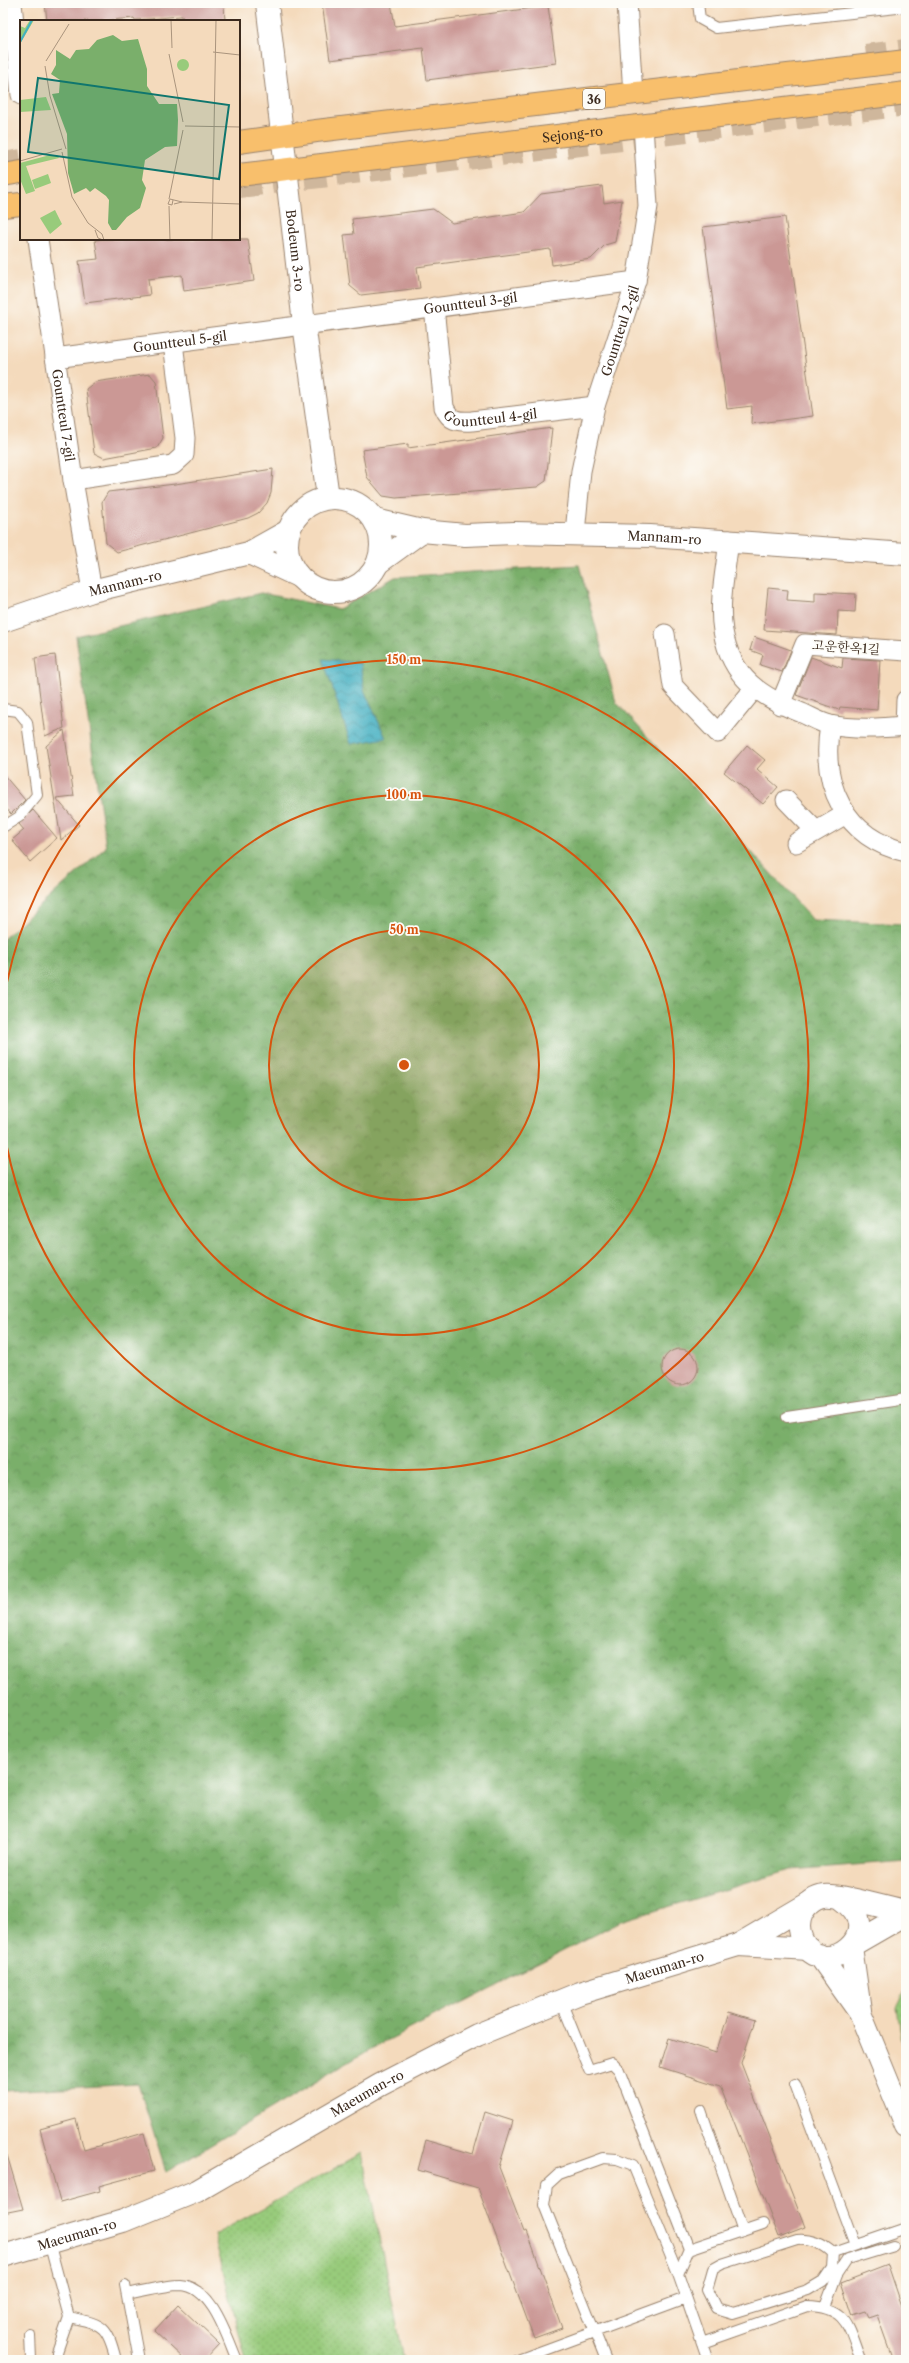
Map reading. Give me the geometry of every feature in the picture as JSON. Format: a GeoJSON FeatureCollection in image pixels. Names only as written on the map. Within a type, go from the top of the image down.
{"type":"FeatureCollection","features":[{"type":"Feature","properties":{"kind":"main road","name":"36"},"geometry":{"type":"LineString","coordinates":[[240,142],[906,61]]}},
{"type":"Feature","properties":{"kind":"main road","name":"Sejong-ro"},"geometry":{"type":"LineString","coordinates":[[240,175],[906,93]]}},
{"type":"Feature","properties":{"kind":"main road"},"geometry":{"type":"LineString","coordinates":[[3,175],[20,172]]}},
{"type":"Feature","properties":{"kind":"main road"},"geometry":{"type":"LineString","coordinates":[[3,206],[20,204]]}},
{"type":"Feature","properties":{"kind":"street"},"geometry":{"type":"LineString","coordinates":[[12,3],[20,85]]}},
{"type":"Feature","properties":{"kind":"street","name":"Bodeum 3-ro"},"geometry":{"type":"LineString","coordinates":[[266,3],[304,324],[328,497]]}},
{"type":"Feature","properties":{"kind":"street"},"geometry":{"type":"LineString","coordinates":[[627,3],[633,94]]}},
{"type":"Feature","properties":{"kind":"street","name":"Gountteul 2-gil"},"geometry":{"type":"LineString","coordinates":[[575,533],[581,471],[595,406],[636,281],[648,206],[644,125]]}},
{"type":"Feature","properties":{"kind":"street","name":"Gountteul 7-gil"},"geometry":{"type":"LineString","coordinates":[[38,240],[73,480],[92,591]]}},
{"type":"Feature","properties":{"kind":"street","name":"Gountteul 3-gil"},"geometry":{"type":"LineString","coordinates":[[304,324],[636,281]]}},
{"type":"Feature","properties":{"kind":"street","name":"Gountteul 4-gil"},"geometry":{"type":"LineString","coordinates":[[434,307],[444,407],[449,417],[457,422],[595,406]]}},
{"type":"Feature","properties":{"kind":"street","name":"Gountteul 5-gil"},"geometry":{"type":"LineString","coordinates":[[55,358],[304,324]]}},
{"type":"Feature","properties":{"kind":"street"},"geometry":{"type":"LineString","coordinates":[[73,480],[173,465],[184,456],[185,438],[173,343]]}},
{"type":"Feature","properties":{"kind":"street"},"geometry":{"type":"LineString","coordinates":[[298,576],[290,562],[286,547],[288,531],[294,518],[303,508],[315,501],[328,497],[342,498],[355,502],[366,510],[375,520],[380,534],[381,548],[378,563]]}},
{"type":"Feature","properties":{"kind":"street","name":"Mannam-ro"},"geometry":{"type":"LineString","coordinates":[[375,520],[422,531],[465,535],[575,533],[729,540],[906,554]]}},
{"type":"Feature","properties":{"kind":"street","name":"Mannam-ro"},"geometry":{"type":"LineString","coordinates":[[3,621],[92,591],[249,554],[288,531]]}},
{"type":"Feature","properties":{"kind":"street"},"geometry":{"type":"LineString","coordinates":[[249,554],[298,576],[310,586],[326,592],[342,592],[357,587],[369,577],[378,563],[422,531]]}},
{"type":"Feature","properties":{"kind":"street"},"geometry":{"type":"LineString","coordinates":[[729,540],[722,597],[723,630],[731,659],[754,689],[780,705],[830,725],[867,728],[906,726],[906,700]]}},
{"type":"Feature","properties":{"kind":"street"},"geometry":{"type":"LineString","coordinates":[[665,634],[673,686],[718,733],[754,689]]}},
{"type":"Feature","properties":{"kind":"street","name":"고운한옥1길"},"geometry":{"type":"LineString","coordinates":[[780,705],[805,644],[906,651]]}},
{"type":"Feature","properties":{"kind":"street"},"geometry":{"type":"LineString","coordinates":[[830,725],[827,742],[829,778],[846,814],[862,831],[888,848],[906,852]]}},
{"type":"Feature","properties":{"kind":"street"},"geometry":{"type":"LineString","coordinates":[[786,800],[816,831]]}},
{"type":"Feature","properties":{"kind":"street"},"geometry":{"type":"LineString","coordinates":[[796,843],[846,814]]}},
{"type":"Feature","properties":{"kind":"street"},"geometry":{"type":"LineString","coordinates":[[738,1945],[811,1902],[826,1896],[906,1913]]}},
{"type":"Feature","properties":{"kind":"street"},"geometry":{"type":"LineString","coordinates":[[842,1899],[851,1905],[857,1913],[859,1924],[858,1934],[853,1946],[860,2013]]}},
{"type":"Feature","properties":{"kind":"street"},"geometry":{"type":"LineString","coordinates":[[811,1902],[800,1916],[800,1934],[860,2013],[906,2124]]}},
{"type":"Feature","properties":{"kind":"street"},"geometry":{"type":"LineString","coordinates":[[738,1945],[814,1952],[836,1956],[906,1913]]}},
{"type":"Feature","properties":{"kind":"street","name":"Maeuman-ro"},"geometry":{"type":"LineString","coordinates":[[3,2256],[123,2221],[197,2191],[380,2085],[477,2035],[580,1993],[738,1945]]}},
{"type":"Feature","properties":{"kind":"lane"},"geometry":{"type":"LineString","coordinates":[[698,3],[700,19],[716,28],[874,7],[906,7]]}},
{"type":"Feature","properties":{"kind":"lane"},"geometry":{"type":"LineString","coordinates":[[3,709],[18,711],[27,722],[37,795],[19,817],[3,827]]}},
{"type":"Feature","properties":{"kind":"lane"},"geometry":{"type":"LineString","coordinates":[[788,1417],[906,1399]]}},
{"type":"Feature","properties":{"kind":"lane"},"geometry":{"type":"LineString","coordinates":[[561,2001],[589,2070],[612,2063],[619,2070],[689,2250]]}},
{"type":"Feature","properties":{"kind":"lane"},"geometry":{"type":"LineString","coordinates":[[795,2084],[855,2245]]}},
{"type":"Feature","properties":{"kind":"lane"},"geometry":{"type":"LineString","coordinates":[[701,2110],[742,2231]]}},
{"type":"Feature","properties":{"kind":"lane"},"geometry":{"type":"LineString","coordinates":[[606,2360],[544,2205],[547,2185],[559,2174],[602,2158],[618,2159],[633,2165],[678,2274],[708,2360]]}},
{"type":"Feature","properties":{"kind":"lane"},"geometry":{"type":"LineString","coordinates":[[678,2274],[689,2250],[763,2224]]}},
{"type":"Feature","properties":{"kind":"lane"},"geometry":{"type":"LineString","coordinates":[[833,2253],[906,2228]]}},
{"type":"Feature","properties":{"kind":"lane"},"geometry":{"type":"LineString","coordinates":[[797,2240],[807,2240],[823,2244],[833,2253],[832,2268],[823,2281],[808,2290],[733,2312],[716,2308],[707,2290],[712,2269],[797,2240]]}},
{"type":"Feature","properties":{"kind":"lane"},"geometry":{"type":"LineString","coordinates":[[49,2242],[69,2318],[57,2352],[58,2360]]}},
{"type":"Feature","properties":{"kind":"lane"},"geometry":{"type":"LineString","coordinates":[[825,2307],[837,2275],[847,2260],[892,2246]]}},
{"type":"Feature","properties":{"kind":"lane"},"geometry":{"type":"LineString","coordinates":[[139,2360],[126,2290],[182,2285],[197,2290],[210,2302],[237,2360]]}},
{"type":"Feature","properties":{"kind":"lane"},"geometry":{"type":"LineString","coordinates":[[518,2360],[686,2298]]}},
{"type":"Feature","properties":{"kind":"lane"},"geometry":{"type":"LineString","coordinates":[[702,2343],[807,2306],[825,2307],[844,2318],[861,2360]]}},
{"type":"Feature","properties":{"kind":"lane"},"geometry":{"type":"LineString","coordinates":[[69,2318],[98,2324],[111,2340],[116,2360]]}},
{"type":"Feature","properties":{"kind":"lane"},"geometry":{"type":"LineString","coordinates":[[30,2335],[31,2360]]}},
{"type":"Feature","properties":{"kind":"green space"},"geometry":{"type":"Polygon","coordinates":[[[579,565],[616,702],[813,920],[906,924],[906,1861],[791,1870],[621,1921],[369,2050],[166,2172],[138,2084],[3,2091],[3,939],[106,847],[76,636],[261,593],[339,609],[395,577],[579,565]]]}},
{"type":"Feature","properties":{"kind":"green space"},"geometry":{"type":"Polygon","coordinates":[[[906,1990],[906,2068],[897,2008],[906,1990]]]}},
{"type":"Feature","properties":{"kind":"green space"},"geometry":{"type":"Polygon","coordinates":[[[362,2153],[404,2360],[246,2360],[214,2235],[362,2153]]]}},
{"type":"Feature","properties":{"kind":"water"},"geometry":{"type":"Polygon","coordinates":[[[323,659],[360,663],[364,690],[386,738],[351,744],[323,659]]]}},
{"type":"Feature","properties":{"kind":"building"},"geometry":{"type":"Polygon","coordinates":[[[45,3],[224,3],[225,20],[183,20],[182,16],[135,20],[134,18],[112,20],[47,20],[45,3]]]}},
{"type":"Feature","properties":{"kind":"building"},"geometry":{"type":"Polygon","coordinates":[[[322,3],[391,3],[395,26],[548,6],[556,63],[427,80],[423,48],[330,60],[322,3]]]}},
{"type":"Feature","properties":{"kind":"building"},"geometry":{"type":"Polygon","coordinates":[[[602,186],[604,203],[622,200],[615,242],[605,245],[591,259],[552,265],[550,249],[417,267],[420,288],[361,295],[350,286],[344,235],[354,234],[352,219],[433,209],[452,223],[524,212],[541,194],[602,186]]]}},
{"type":"Feature","properties":{"kind":"building"},"geometry":{"type":"Polygon","coordinates":[[[785,217],[813,416],[751,424],[752,406],[727,409],[703,227],[785,217]]]}},
{"type":"Feature","properties":{"kind":"building"},"geometry":{"type":"Polygon","coordinates":[[[248,239],[254,281],[184,291],[182,275],[148,279],[150,295],[85,303],[79,261],[98,259],[95,240],[248,239]]]}},
{"type":"Feature","properties":{"kind":"building"},"geometry":{"type":"Polygon","coordinates":[[[150,374],[156,381],[163,438],[157,448],[104,458],[94,453],[86,389],[95,382],[150,374]]]}},
{"type":"Feature","properties":{"kind":"building"},"geometry":{"type":"Polygon","coordinates":[[[552,428],[546,481],[537,487],[396,498],[383,496],[367,477],[362,450],[408,444],[408,448],[552,428]]]}},
{"type":"Feature","properties":{"kind":"building"},"geometry":{"type":"Polygon","coordinates":[[[273,469],[271,493],[267,503],[258,513],[248,518],[117,552],[106,543],[102,502],[108,492],[175,484],[273,469]]]}},
{"type":"Feature","properties":{"kind":"building"},"geometry":{"type":"Polygon","coordinates":[[[768,588],[788,590],[787,600],[815,602],[815,592],[856,594],[855,612],[838,611],[837,635],[764,630],[768,588]]]}},
{"type":"Feature","properties":{"kind":"building"},"geometry":{"type":"Polygon","coordinates":[[[754,637],[791,650],[782,672],[760,665],[763,655],[750,650],[754,637]]]}},
{"type":"Feature","properties":{"kind":"building"},"geometry":{"type":"Polygon","coordinates":[[[55,655],[64,728],[45,736],[35,658],[55,655]]]}},
{"type":"Feature","properties":{"kind":"building"},"geometry":{"type":"Polygon","coordinates":[[[811,657],[842,668],[843,658],[880,660],[877,710],[840,707],[839,710],[796,695],[811,657]]]}},
{"type":"Feature","properties":{"kind":"building"},"geometry":{"type":"Polygon","coordinates":[[[64,730],[74,796],[56,798],[79,825],[61,840],[46,746],[64,730]]]}},
{"type":"Feature","properties":{"kind":"building"},"geometry":{"type":"Polygon","coordinates":[[[747,745],[765,760],[757,769],[778,787],[763,804],[724,772],[747,745]]]}},
{"type":"Feature","properties":{"kind":"building"},"geometry":{"type":"Polygon","coordinates":[[[3,774],[25,800],[11,814],[3,805],[3,774]]]}},
{"type":"Feature","properties":{"kind":"building"},"geometry":{"type":"Polygon","coordinates":[[[33,810],[57,838],[30,862],[12,840],[24,830],[19,824],[33,810]]]}},
{"type":"Feature","properties":{"kind":"building"},"geometry":{"type":"Polygon","coordinates":[[[684,1349],[693,1354],[697,1360],[697,1374],[693,1380],[684,1385],[676,1385],[667,1380],[663,1374],[662,1363],[667,1354],[673,1350],[684,1349]]]}},
{"type":"Feature","properties":{"kind":"building"},"geometry":{"type":"Polygon","coordinates":[[[729,2012],[755,2020],[741,2063],[805,2227],[779,2237],[720,2086],[660,2067],[669,2038],[716,2053],[729,2012]]]}},
{"type":"Feature","properties":{"kind":"building"},"geometry":{"type":"Polygon","coordinates":[[[485,2112],[513,2121],[499,2167],[524,2232],[527,2231],[562,2328],[534,2338],[478,2188],[418,2170],[426,2140],[473,2154],[485,2112]]]}},
{"type":"Feature","properties":{"kind":"building"},"geometry":{"type":"Polygon","coordinates":[[[76,2119],[84,2150],[144,2133],[154,2171],[99,2186],[100,2191],[60,2202],[40,2129],[76,2119]]]}},
{"type":"Feature","properties":{"kind":"building"},"geometry":{"type":"Polygon","coordinates":[[[7,2155],[23,2209],[3,2213],[3,2156],[7,2155]]]}},
{"type":"Feature","properties":{"kind":"building"},"geometry":{"type":"Polygon","coordinates":[[[888,2265],[906,2318],[906,2360],[893,2360],[877,2315],[868,2318],[865,2312],[852,2316],[841,2283],[888,2265]]]}},
{"type":"Feature","properties":{"kind":"building"},"geometry":{"type":"Polygon","coordinates":[[[178,2305],[219,2344],[204,2360],[185,2360],[154,2331],[178,2305]]]}},
{"type":"Feature","properties":{"kind":"tunnel"},"geometry":{"type":"LineString","coordinates":[[866,55],[906,50]]}},
{"type":"Feature","properties":{"kind":"tunnel"},"geometry":{"type":"LineString","coordinates":[[240,187],[906,105]]}},
{"type":"Feature","properties":{"kind":"tunnel"},"geometry":{"type":"LineString","coordinates":[[3,163],[20,160]]}}]}
